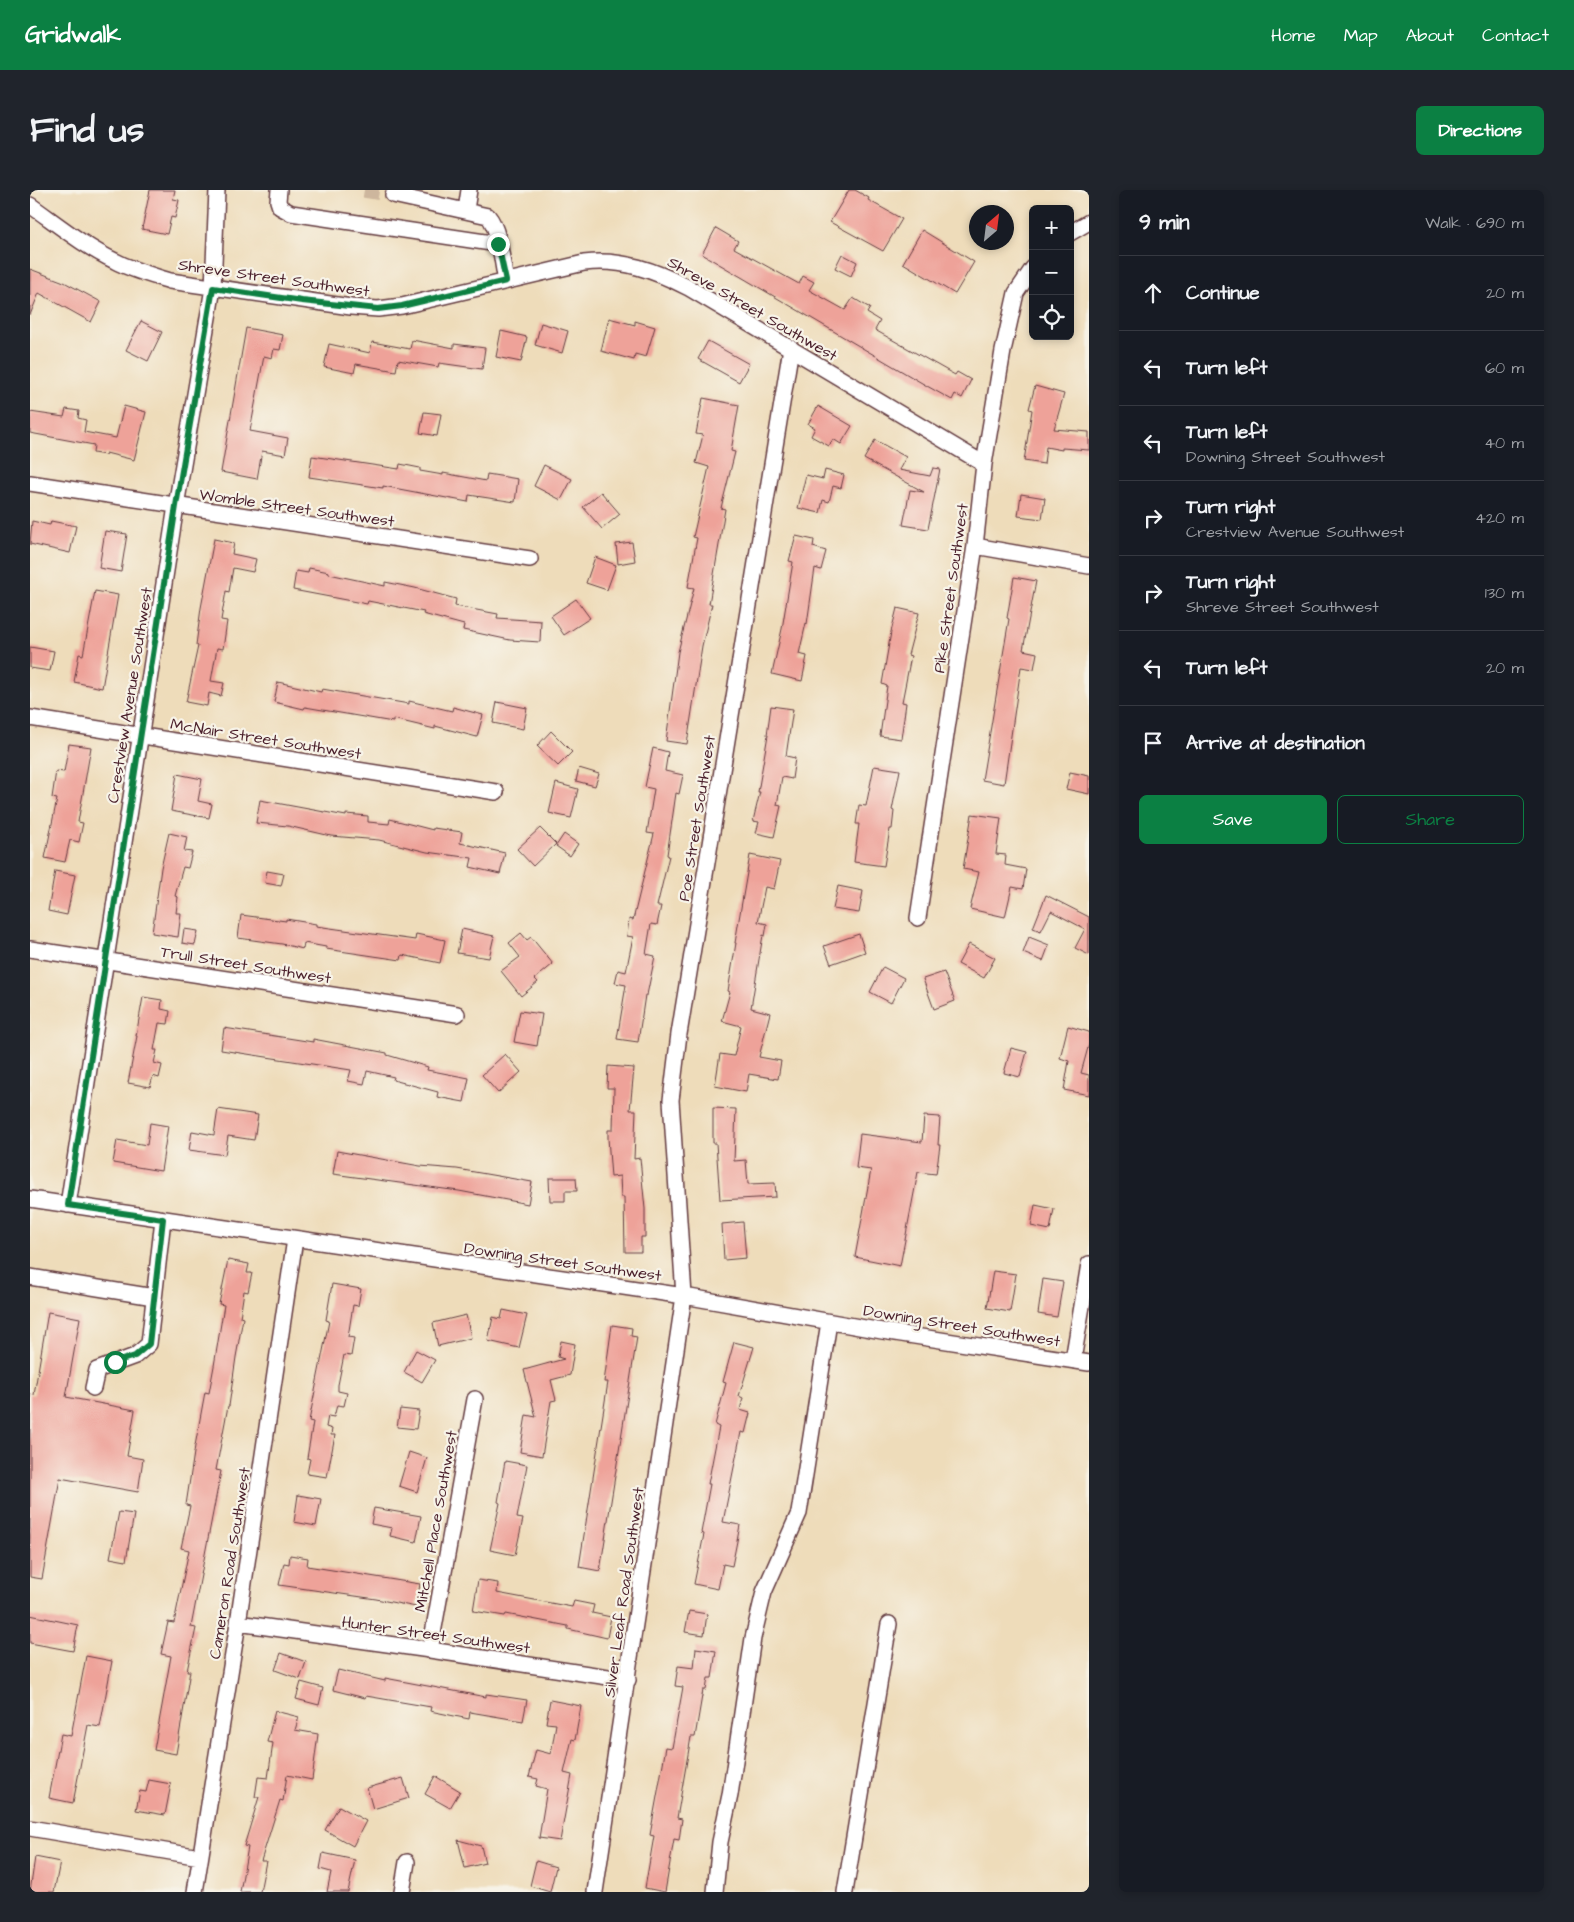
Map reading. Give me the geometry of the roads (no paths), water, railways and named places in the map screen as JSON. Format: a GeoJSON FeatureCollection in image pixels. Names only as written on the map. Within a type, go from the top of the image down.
{"type":"FeatureCollection","features":[{"type":"Feature","properties":{"kind":"street","name":"Crestview Avenue Southwest"},"geometry":{"type":"LineString","coordinates":[[68,1205],[176,506],[213,288],[218,190]]}},
{"type":"Feature","properties":{"kind":"street"},"geometry":{"type":"LineString","coordinates":[[279,190],[278,202],[280,207],[291,213],[498,244]]}},
{"type":"Feature","properties":{"kind":"street"},"geometry":{"type":"LineString","coordinates":[[466,210],[469,190]]}},
{"type":"Feature","properties":{"kind":"street"},"geometry":{"type":"LineString","coordinates":[[393,195],[488,216],[493,221],[506,281]]}},
{"type":"Feature","properties":{"kind":"street","name":"Shreve Street Southwest"},"geometry":{"type":"LineString","coordinates":[[30,205],[114,261],[143,273],[170,281],[213,288],[302,301],[378,309],[402,306],[596,262],[632,265],[666,276],[689,288],[984,464]]}},
{"type":"Feature","properties":{"kind":"street"},"geometry":{"type":"LineString","coordinates":[[1074,231],[1089,222]]}},
{"type":"Feature","properties":{"kind":"street","name":"Pike Street Southwest"},"geometry":{"type":"LineString","coordinates":[[918,918],[975,546],[984,464],[1003,351],[1016,293],[1029,274]]}},
{"type":"Feature","properties":{"kind":"street","name":"Poe Street Southwest"},"geometry":{"type":"LineString","coordinates":[[684,1296],[671,1100],[681,1024],[791,348]]}},
{"type":"Feature","properties":{"kind":"street","name":"Womble Street Southwest"},"geometry":{"type":"LineString","coordinates":[[30,483],[530,559]]}},
{"type":"Feature","properties":{"kind":"street"},"geometry":{"type":"LineString","coordinates":[[975,546],[1089,566]]}},
{"type":"Feature","properties":{"kind":"street","name":"McNair Street Southwest"},"geometry":{"type":"LineString","coordinates":[[30,718],[496,792]]}},
{"type":"Feature","properties":{"kind":"street","name":"Trull Street Southwest"},"geometry":{"type":"LineString","coordinates":[[30,949],[457,1014]]}},
{"type":"Feature","properties":{"kind":"street","name":"Downing Street Southwest"},"geometry":{"type":"LineString","coordinates":[[30,1199],[684,1296],[829,1322],[1089,1363]]}},
{"type":"Feature","properties":{"kind":"street"},"geometry":{"type":"LineString","coordinates":[[93,1388],[97,1370],[135,1356],[149,1344],[163,1219]]}},
{"type":"Feature","properties":{"kind":"street","name":"Cameron Road Southwest"},"geometry":{"type":"LineString","coordinates":[[195,1892],[238,1623],[295,1239]]}},
{"type":"Feature","properties":{"kind":"street"},"geometry":{"type":"LineString","coordinates":[[1073,1360],[1089,1264]]}},
{"type":"Feature","properties":{"kind":"street"},"geometry":{"type":"LineString","coordinates":[[30,1277],[154,1297]]}},
{"type":"Feature","properties":{"kind":"street","name":"Silver Leaf Road Southwest"},"geometry":{"type":"LineString","coordinates":[[596,1892],[684,1296]]}},
{"type":"Feature","properties":{"kind":"street"},"geometry":{"type":"LineString","coordinates":[[715,1892],[720,1842],[730,1795],[753,1638],[764,1592],[799,1513],[829,1322]]}},
{"type":"Feature","properties":{"kind":"street","name":"Mitchell Place Southwest"},"geometry":{"type":"LineString","coordinates":[[430,1650],[475,1399]]}},
{"type":"Feature","properties":{"kind":"street","name":"Hunter Street Southwest"},"geometry":{"type":"LineString","coordinates":[[238,1623],[628,1680]]}},
{"type":"Feature","properties":{"kind":"street"},"geometry":{"type":"LineString","coordinates":[[845,1892],[889,1624]]}},
{"type":"Feature","properties":{"kind":"street"},"geometry":{"type":"LineString","coordinates":[[30,1828],[200,1857]]}},
{"type":"Feature","properties":{"kind":"street"},"geometry":{"type":"LineString","coordinates":[[402,1892],[407,1862]]}},
{"type":"Feature","properties":{"kind":"tunnel"},"geometry":{"type":"LineString","coordinates":[[364,190],[393,195]]}}]}
